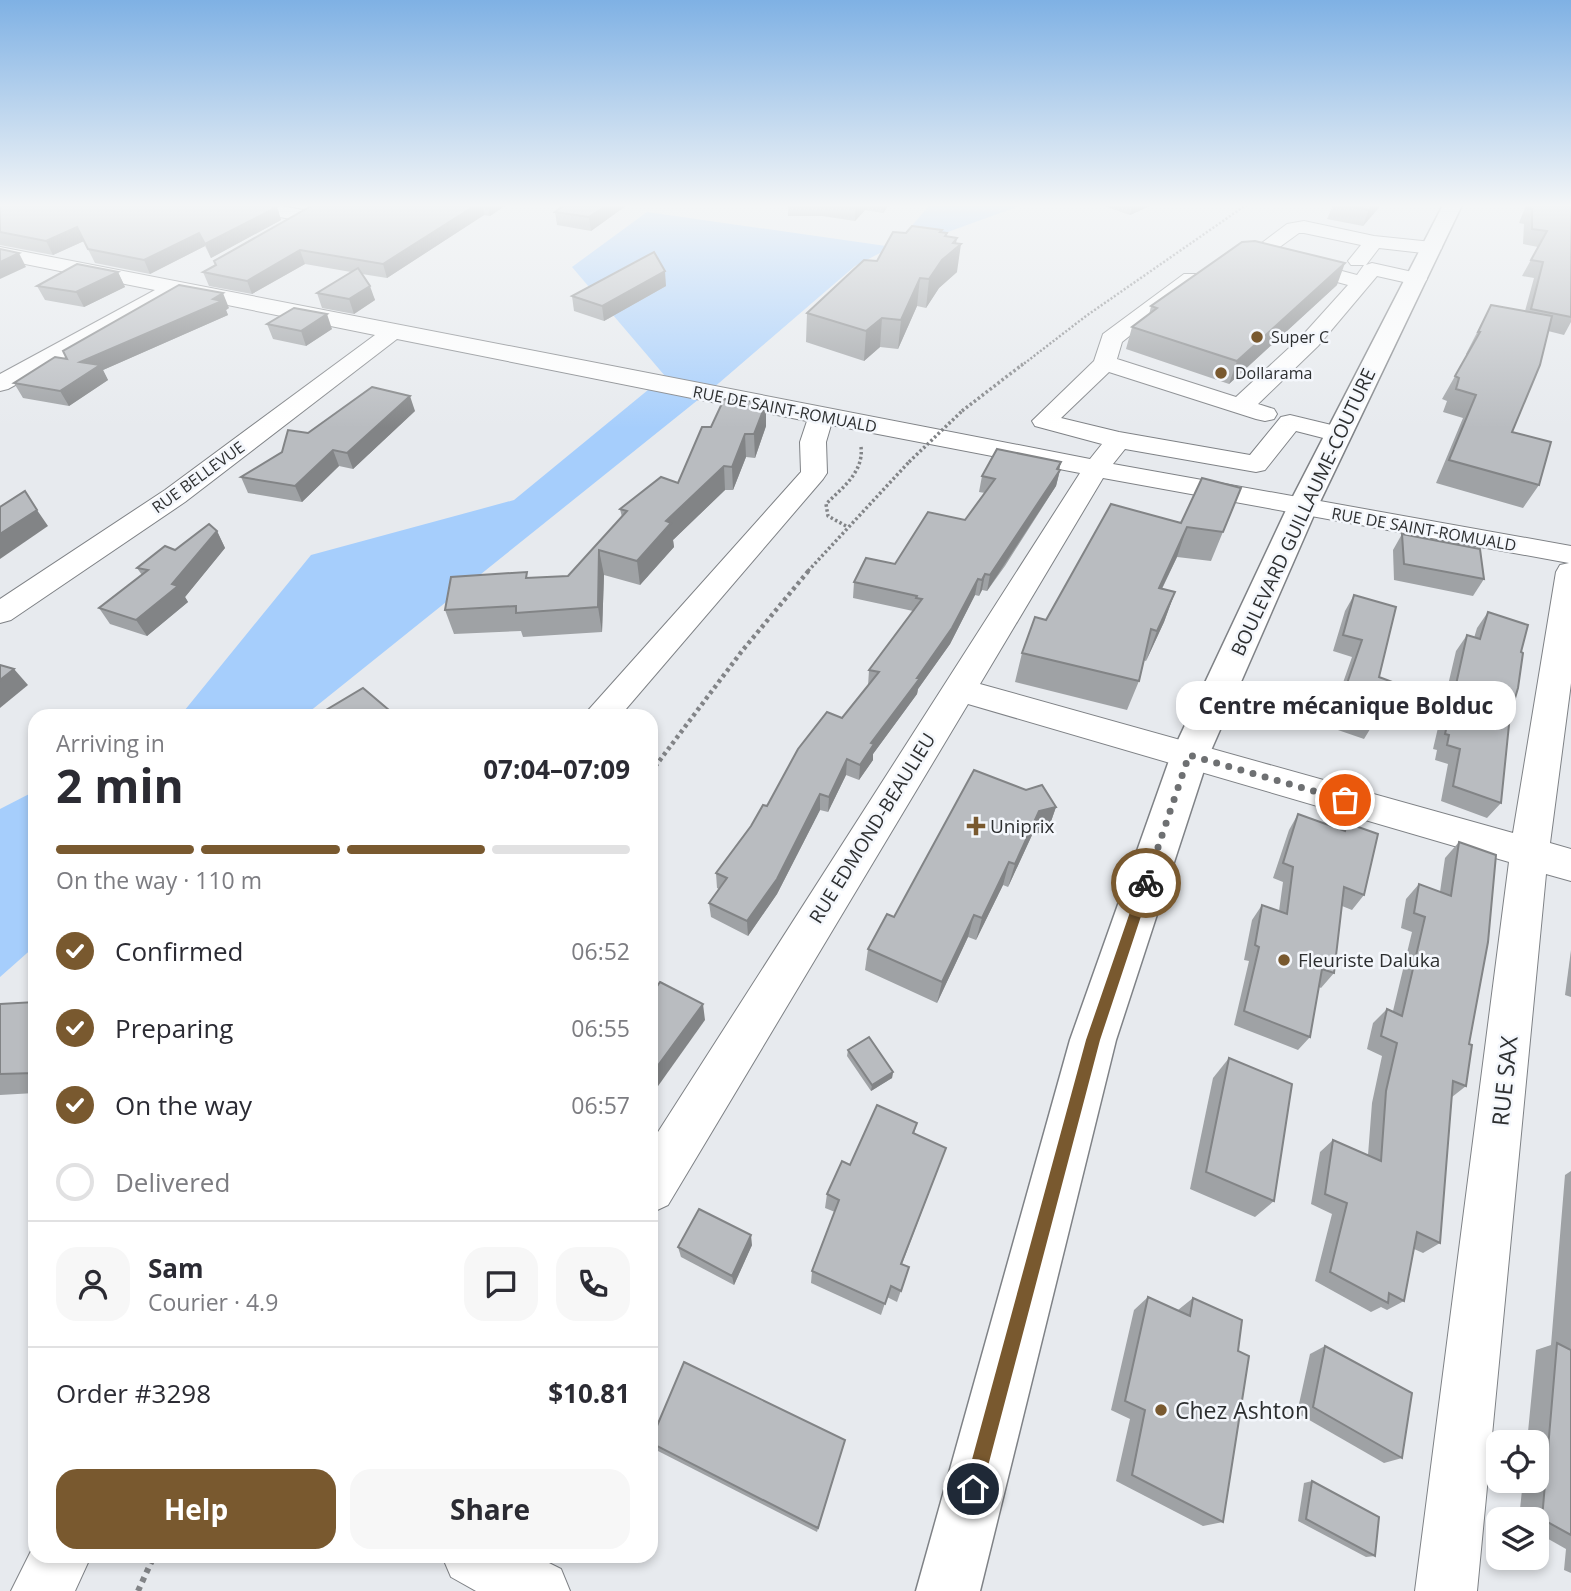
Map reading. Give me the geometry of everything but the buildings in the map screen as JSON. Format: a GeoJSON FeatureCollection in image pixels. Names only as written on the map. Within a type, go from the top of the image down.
{"type":"FeatureCollection","features":[{"type":"Feature","properties":{"kind":"main road","name":"BOULEVARD GUILLAUME-COUTURE"},"geometry":{"type":"LineString","coordinates":[[948,1591],[1093,1040],[1189,755],[1302,508],[1417,279]]}},
{"type":"Feature","properties":{"kind":"street","name":"RUE DE SAINT-ROMUALD"},"geometry":{"type":"LineString","coordinates":[[131,279],[391,333],[1096,469],[1571,555]]}},
{"type":"Feature","properties":{"kind":"street"},"geometry":{"type":"LineString","coordinates":[[0,384],[191,279]]}},
{"type":"Feature","properties":{"kind":"street"},"geometry":{"type":"LineString","coordinates":[[1191,279],[1111,339],[1105,363],[1044,421],[1118,440],[1256,464],[1290,422]]}},
{"type":"Feature","properties":{"kind":"street"},"geometry":{"type":"LineString","coordinates":[[1241,406],[1310,341],[1363,279]]}},
{"type":"Feature","properties":{"kind":"street","name":"RUE BELLEVUE"},"geometry":{"type":"LineString","coordinates":[[0,613],[175,496],[391,333]]}},
{"type":"Feature","properties":{"kind":"street"},"geometry":{"type":"LineString","coordinates":[[1105,363],[1290,422],[1339,434]]}},
{"type":"Feature","properties":{"kind":"street"},"geometry":{"type":"LineString","coordinates":[[606,709],[814,473],[813,442],[821,416]]}},
{"type":"Feature","properties":{"kind":"street","name":"RUE EDMOND-BEAULIEU"},"geometry":{"type":"LineString","coordinates":[[658,1177],[958,689],[1096,469],[1118,440]]}},
{"type":"Feature","properties":{"kind":"street","name":"RUE SAX"},"geometry":{"type":"LineString","coordinates":[[1446,1591],[1550,859],[1571,572]]}},
{"type":"Feature","properties":{"kind":"street"},"geometry":{"type":"LineString","coordinates":[[958,689],[1550,859]]}},
{"type":"Feature","properties":{"kind":"street"},"geometry":{"type":"LineString","coordinates":[[42,1591],[57,1563]]}},
{"type":"Feature","properties":{"kind":"street"},"geometry":{"type":"LineString","coordinates":[[485,1563],[539,1591]]}},
{"type":"Feature","properties":{"kind":"path"},"geometry":{"type":"LineString","coordinates":[[658,762],[717,681],[794,584],[858,513],[962,411],[1086,316],[1139,279]]}},
{"type":"Feature","properties":{"kind":"path"},"geometry":{"type":"LineString","coordinates":[[138,1591],[151,1563]]}},
{"type":"Feature","properties":{"kind":"shaded area"},"geometry":{"type":"Polygon","coordinates":[[[582,279],[840,279],[719,383],[313,709],[186,709],[311,555],[514,500],[665,376],[582,279]]]}},
{"type":"Feature","properties":{"kind":"shaded area"},"geometry":{"type":"Polygon","coordinates":[[[28,795],[28,952],[0,977],[0,809],[28,795]]]}},
{"type":"Feature","properties":{"kind":"way so far"},"geometry":{"type":"LineString","coordinates":[[1146,883],[1189,755],[1345,800]]}},
{"type":"Feature","properties":{"kind":"place","name":"Super C"},"geometry":{"type":"Point","coordinates":[1257,337]}},
{"type":"Feature","properties":{"kind":"place","name":"Dollarama"},"geometry":{"type":"Point","coordinates":[1221,373]}},
{"type":"Feature","properties":{"kind":"place","name":"Centre mécanique Bolduc"},"geometry":{"type":"Point","coordinates":[1345,800]}},
{"type":"Feature","properties":{"kind":"place","name":"Uniprix"},"geometry":{"type":"Point","coordinates":[976,826]}},
{"type":"Feature","properties":{"kind":"place","name":"Fleuriste Daluka"},"geometry":{"type":"Point","coordinates":[1284,960]}},
{"type":"Feature","properties":{"kind":"place","name":"Chez Ashton"},"geometry":{"type":"Point","coordinates":[1161,1410]}},
{"type":"Feature","properties":{"kind":"route"},"geometry":{"type":"LineString","coordinates":[[973,1489],[1093,1040],[1146,883]]}}]}
